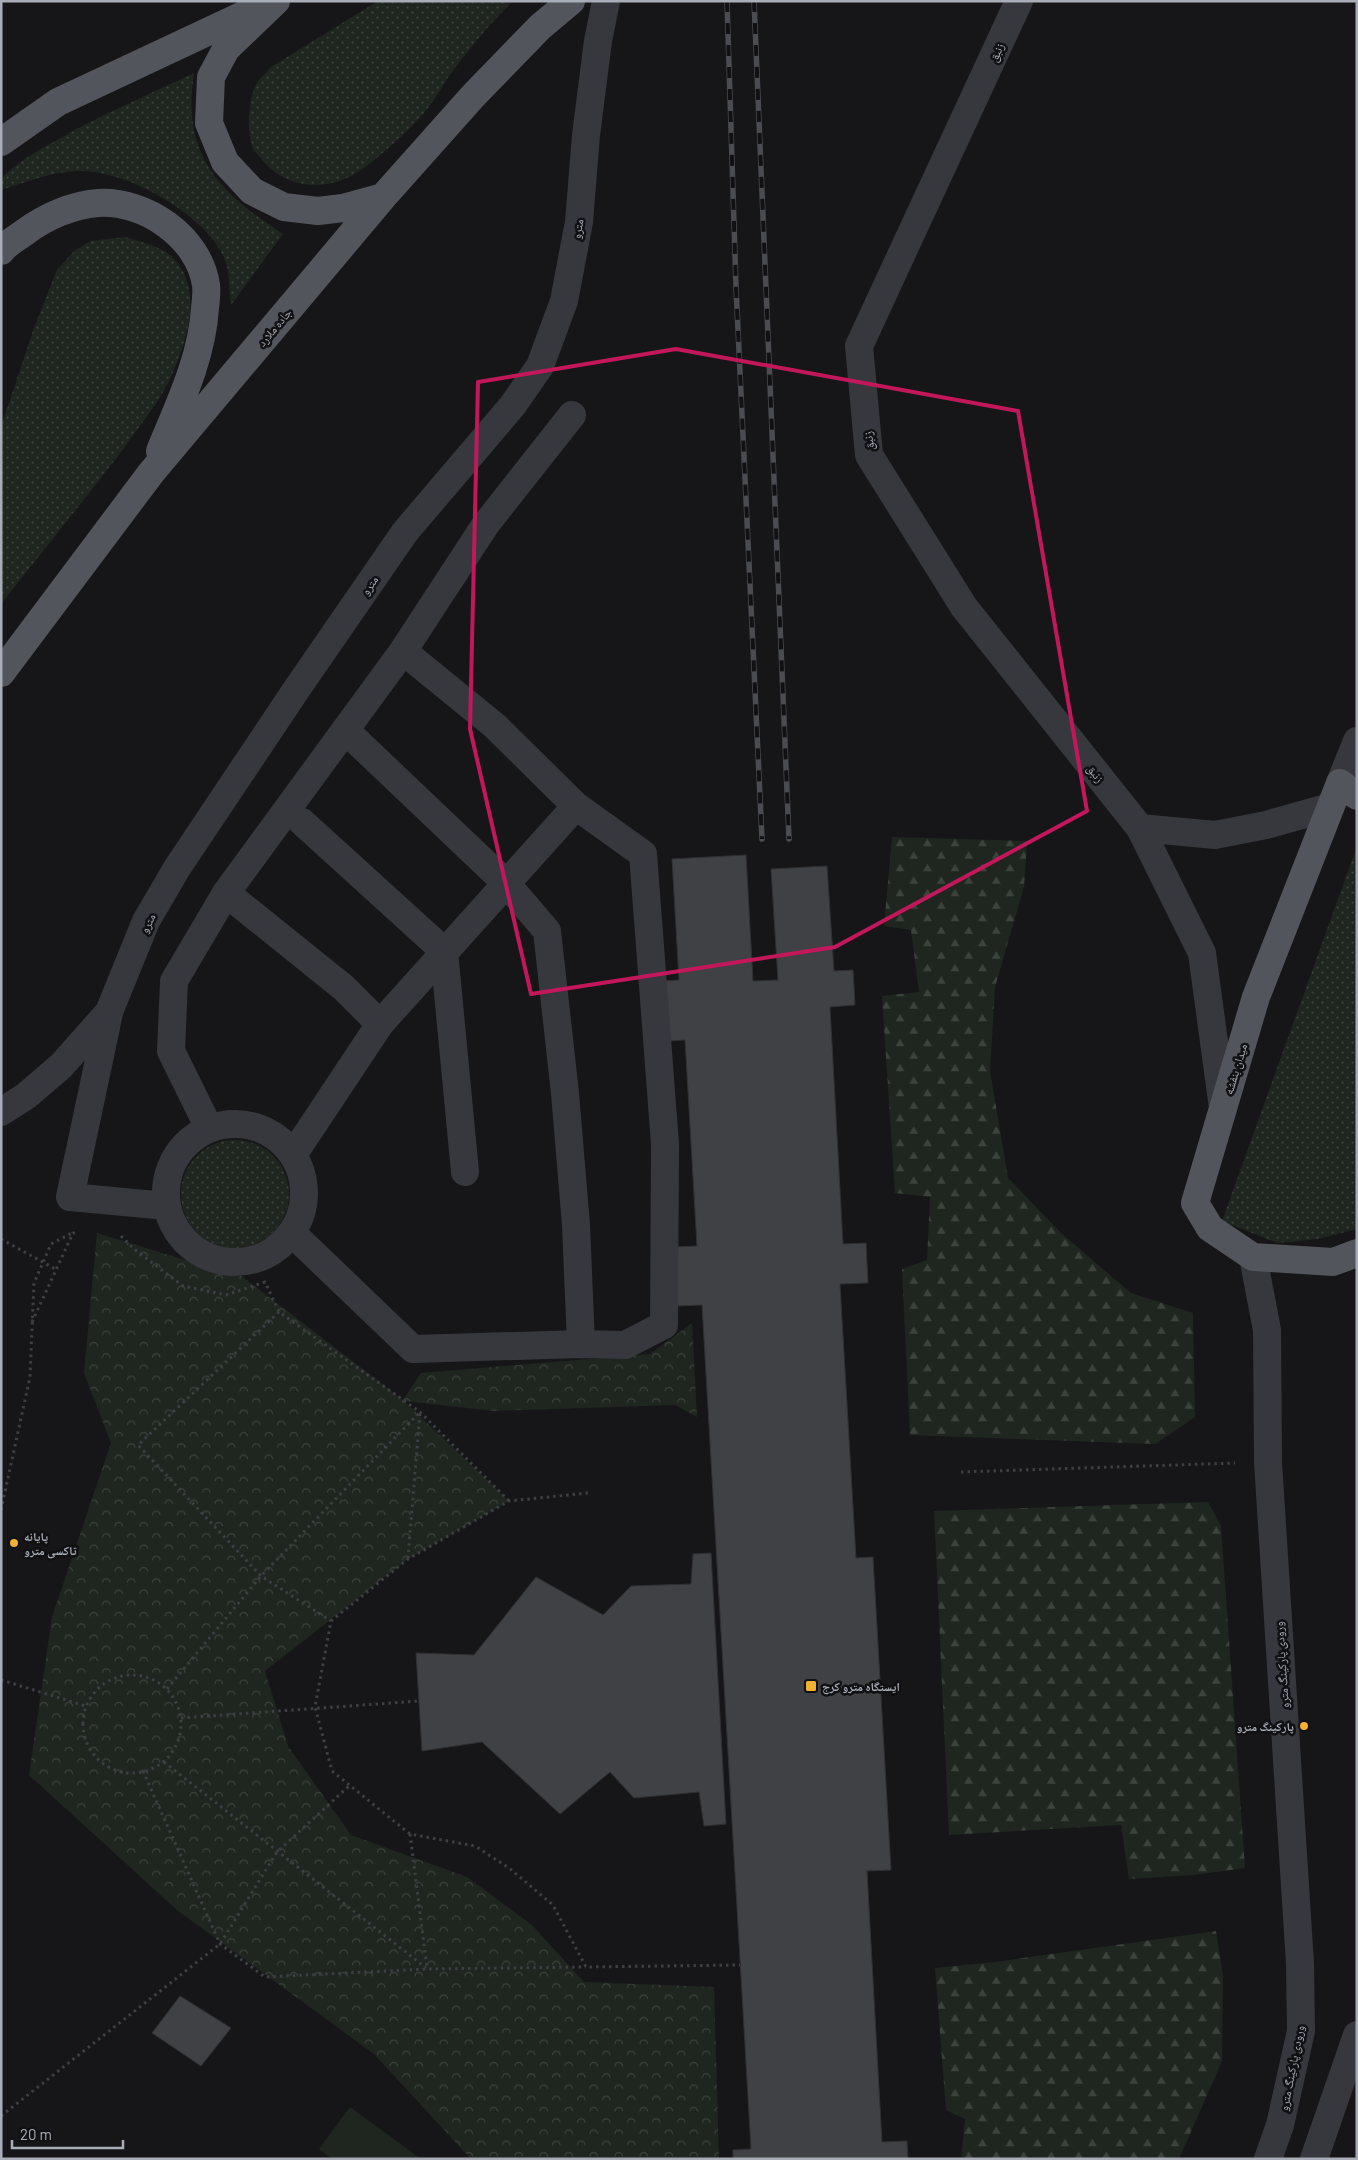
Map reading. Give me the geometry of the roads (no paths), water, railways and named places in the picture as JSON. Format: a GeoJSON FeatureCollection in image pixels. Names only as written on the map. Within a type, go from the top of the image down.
{"type":"FeatureCollection","features":[{"type":"Feature","properties":{"kind":"main road"},"geometry":{"type":"LineString","coordinates":[[1,142],[58,102],[141,61],[275,1]]}},
{"type":"Feature","properties":{"kind":"main road"},"geometry":{"type":"LineString","coordinates":[[275,1],[226,49],[211,77],[209,123],[225,162],[252,191],[284,207],[318,211],[343,208],[383,197]]}},
{"type":"Feature","properties":{"kind":"main road","name":"جاده ملارد"},"geometry":{"type":"LineString","coordinates":[[1,673],[151,473],[383,197],[473,96],[540,27],[571,1]]}},
{"type":"Feature","properties":{"kind":"main road"},"geometry":{"type":"LineString","coordinates":[[1,251],[41,220],[79,207],[98,203],[121,204],[151,216],[174,230],[189,245],[200,263],[206,286],[204,324],[196,360],[151,473]]}},
{"type":"Feature","properties":{"kind":"main road","name":"میدان بنفشه"},"geometry":{"type":"LineString","coordinates":[[1253,1258],[1210,1228],[1195,1203],[1256,997],[1342,795]]}},
{"type":"Feature","properties":{"kind":"main road"},"geometry":{"type":"LineString","coordinates":[[1253,1258],[1333,1262],[1357,1253]]}},
{"type":"Feature","properties":{"kind":"street","name":"مترو"},"geometry":{"type":"LineString","coordinates":[[1,1112],[26,1096],[61,1066],[109,1012],[146,921],[178,868],[248,763],[405,532],[513,406],[540,366],[564,301],[579,222],[598,41],[606,1]]}},
{"type":"Feature","properties":{"kind":"street","name":"زنبق"},"geometry":{"type":"LineString","coordinates":[[1020,1],[859,346],[869,455],[964,607],[1140,828],[1202,953],[1223,1108]]}},
{"type":"Feature","properties":{"kind":"street"},"geometry":{"type":"LineString","coordinates":[[209,1128],[171,1051],[174,981],[226,893],[403,651],[486,524],[572,415]]}},
{"type":"Feature","properties":{"kind":"street"},"geometry":{"type":"LineString","coordinates":[[292,1233],[413,1349],[581,1344],[625,1345],[664,1325],[665,1144],[643,854],[576,806],[495,726],[403,651]]}},
{"type":"Feature","properties":{"kind":"street"},"geometry":{"type":"LineString","coordinates":[[345,730],[506,883],[547,931],[576,1225],[581,1344]]}},
{"type":"Feature","properties":{"kind":"street"},"geometry":{"type":"LineString","coordinates":[[1140,828],[1216,835],[1342,795],[1357,741]]}},
{"type":"Feature","properties":{"kind":"street"},"geometry":{"type":"LineString","coordinates":[[293,1155],[380,1024],[576,806]]}},
{"type":"Feature","properties":{"kind":"street"},"geometry":{"type":"LineString","coordinates":[[302,822],[444,951],[465,1172]]}},
{"type":"Feature","properties":{"kind":"street"},"geometry":{"type":"LineString","coordinates":[[226,893],[344,988],[380,1024]]}},
{"type":"Feature","properties":{"kind":"street"},"geometry":{"type":"LineString","coordinates":[[109,1012],[70,1197],[167,1206]]}},
{"type":"Feature","properties":{"kind":"street"},"geometry":{"type":"LineString","coordinates":[[232,1123],[256,1126],[277,1138],[293,1155],[302,1174],[304,1194],[301,1215],[292,1233],[275,1249],[255,1260],[232,1262],[210,1257],[190,1245],[176,1227],[167,1206],[167,1182],[174,1160],[189,1141],[209,1128],[232,1123]]}},
{"type":"Feature","properties":{"kind":"street","name":"ورودی پارکینگ مترو"},"geometry":{"type":"LineString","coordinates":[[1253,1258],[1267,1330],[1268,1462],[1300,1964],[1301,2031],[1280,2125],[1268,2159]]}},
{"type":"Feature","properties":{"kind":"street"},"geometry":{"type":"LineString","coordinates":[[1314,2159],[1357,2035]]}},
{"type":"Feature","properties":{"kind":"railway"},"geometry":{"type":"LineString","coordinates":[[727,1],[736,287],[762,839]]}},
{"type":"Feature","properties":{"kind":"railway"},"geometry":{"type":"LineString","coordinates":[[754,1],[789,839]]}},
{"type":"Feature","properties":{"kind":"place","name":"پایانه تاکسی مترو"},"geometry":{"type":"Point","coordinates":[14,1543]}},
{"type":"Feature","properties":{"kind":"place","name":"ایستگاه مترو کرج"},"geometry":{"type":"Point","coordinates":[811,1686]}},
{"type":"Feature","properties":{"kind":"place","name":"پارکینگ مترو"},"geometry":{"type":"Point","coordinates":[1304,1726]}}]}
